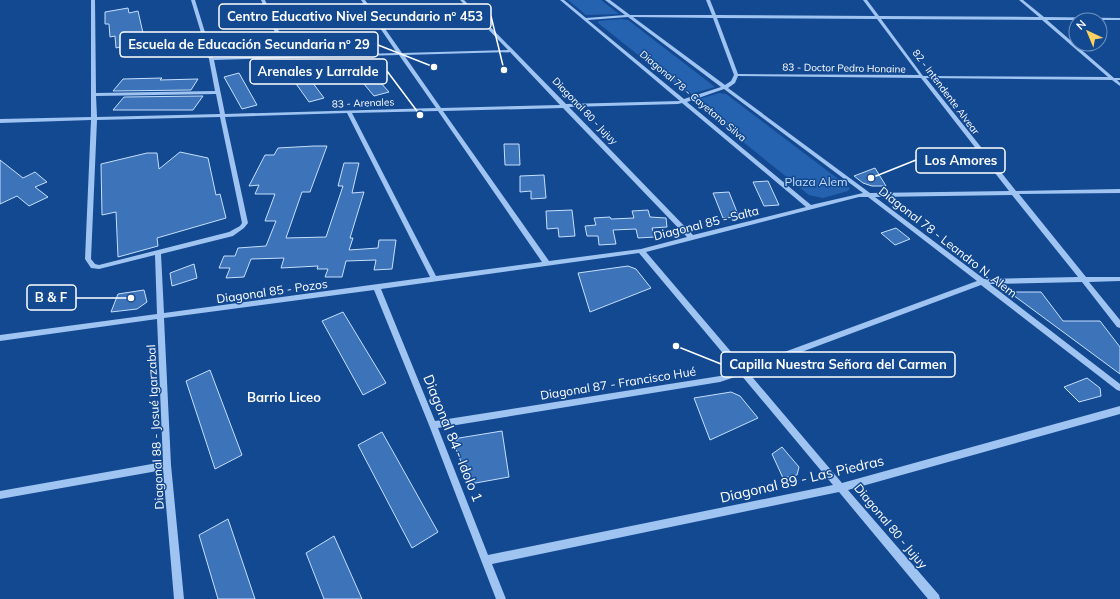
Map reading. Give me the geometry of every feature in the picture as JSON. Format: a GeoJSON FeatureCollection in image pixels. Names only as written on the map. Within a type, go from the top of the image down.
{"type":"FeatureCollection","features":[{"type":"Feature","properties":{"kind":"street"},"geometry":{"type":"LineString","coordinates":[[93,0],[94,119],[88,259],[93,266],[107,266],[158,254],[231,234],[242,227],[245,219],[224,116],[193,0]]}},
{"type":"Feature","properties":{"kind":"street"},"geometry":{"type":"LineString","coordinates":[[263,0],[288,57]]}},
{"type":"Feature","properties":{"kind":"street"},"geometry":{"type":"LineString","coordinates":[[363,0],[438,110],[547,264]]}},
{"type":"Feature","properties":{"kind":"street","name":"Diagonal 80 - Jujuy"},"geometry":{"type":"LineString","coordinates":[[462,0],[692,238]]}},
{"type":"Feature","properties":{"kind":"street","name":"Diagonal 78 - Cayetano Silva"},"geometry":{"type":"LineString","coordinates":[[562,0],[685,101],[811,208]]}},
{"type":"Feature","properties":{"kind":"street","name":"Diagonal 78 - Leandro N. Alem"},"geometry":{"type":"LineString","coordinates":[[607,0],[868,194],[1120,388]]}},
{"type":"Feature","properties":{"kind":"street"},"geometry":{"type":"LineString","coordinates":[[708,0],[736,76],[733,82],[724,88]]}},
{"type":"Feature","properties":{"kind":"street","name":"82 - Intendente Alvear"},"geometry":{"type":"LineString","coordinates":[[865,0],[1013,192],[1120,325]]}},
{"type":"Feature","properties":{"kind":"street"},"geometry":{"type":"LineString","coordinates":[[1021,0],[1120,85]]}},
{"type":"Feature","properties":{"kind":"street"},"geometry":{"type":"LineString","coordinates":[[585,19],[627,16],[1120,19]]}},
{"type":"Feature","properties":{"kind":"street"},"geometry":{"type":"LineString","coordinates":[[210,60],[510,51]]}},
{"type":"Feature","properties":{"kind":"street","name":"83 - Doctor Pedro Honaine"},"geometry":{"type":"LineString","coordinates":[[736,76],[1120,79]]}},
{"type":"Feature","properties":{"kind":"street","name":"83 - Arenales"},"geometry":{"type":"LineString","coordinates":[[0,121],[669,104],[685,101],[724,88]]}},
{"type":"Feature","properties":{"kind":"street"},"geometry":{"type":"LineString","coordinates":[[94,95],[218,92]]}},
{"type":"Feature","properties":{"kind":"street"},"geometry":{"type":"LineString","coordinates":[[349,113],[434,279]]}},
{"type":"Feature","properties":{"kind":"street","name":"Diagonal 85 - Salta"},"geometry":{"type":"LineString","coordinates":[[547,264],[641,251],[868,194],[1120,191]]}},
{"type":"Feature","properties":{"kind":"street","name":"Diagonal 80 - Jujuy"},"geometry":{"type":"LineString","coordinates":[[641,251],[742,372],[842,487],[935,599]]}},
{"type":"Feature","properties":{"kind":"street","name":"Diagonal 88 - Josué Igarzabal"},"geometry":{"type":"LineString","coordinates":[[158,254],[168,465],[179,599]]}},
{"type":"Feature","properties":{"kind":"street","name":"Diagonal 85 - Pozos"},"geometry":{"type":"LineString","coordinates":[[0,338],[547,264]]}},
{"type":"Feature","properties":{"kind":"street","name":"Diagonal 87 - Francisco Hué"},"geometry":{"type":"LineString","coordinates":[[433,424],[720,379],[982,282],[1120,279]]}},
{"type":"Feature","properties":{"kind":"street","name":"Diagonal 84 - Idolo 1"},"geometry":{"type":"LineString","coordinates":[[377,288],[433,424],[500,599]]}},
{"type":"Feature","properties":{"kind":"street","name":"Diagonal 89 - Las Piedras"},"geometry":{"type":"LineString","coordinates":[[486,560],[842,487],[1120,410]]}},
{"type":"Feature","properties":{"kind":"street"},"geometry":{"type":"LineString","coordinates":[[0,495],[168,465]]}},
{"type":"Feature","properties":{"kind":"green space"},"geometry":{"type":"Polygon","coordinates":[[[568,0],[601,0],[619,14],[586,15],[568,0]]]}},
{"type":"Feature","properties":{"kind":"green space"},"geometry":{"type":"Polygon","coordinates":[[[621,19],[628,20],[715,87],[691,94],[686,93],[598,23],[598,21],[621,19]]]}},
{"type":"Feature","properties":{"kind":"green space","name":"Plaza Alem"},"geometry":{"type":"Polygon","coordinates":[[[719,93],[726,94],[850,188],[848,191],[823,198],[809,195],[696,104],[696,100],[719,93]]]}},
{"type":"Feature","properties":{"kind":"building"},"geometry":{"type":"Polygon","coordinates":[[[128,8],[129,13],[138,11],[143,33],[145,33],[146,52],[121,57],[120,47],[116,48],[115,36],[110,37],[109,24],[105,24],[105,12],[128,8]]]}},
{"type":"Feature","properties":{"kind":"building"},"geometry":{"type":"Polygon","coordinates":[[[362,62],[389,92],[374,96],[349,66],[362,62]]]}},
{"type":"Feature","properties":{"kind":"building"},"geometry":{"type":"Polygon","coordinates":[[[301,67],[324,98],[309,102],[287,71],[301,67]]]}},
{"type":"Feature","properties":{"kind":"building"},"geometry":{"type":"Polygon","coordinates":[[[239,73],[257,105],[242,109],[224,77],[239,73]]]}},
{"type":"Feature","properties":{"kind":"building"},"geometry":{"type":"Polygon","coordinates":[[[162,78],[160,80],[198,79],[191,90],[113,91],[123,79],[162,78]]]}},
{"type":"Feature","properties":{"kind":"building"},"geometry":{"type":"Polygon","coordinates":[[[203,96],[193,110],[113,110],[124,97],[203,96]]]}},
{"type":"Feature","properties":{"kind":"building"},"geometry":{"type":"Polygon","coordinates":[[[504,144],[519,144],[520,165],[505,165],[504,144]]]}},
{"type":"Feature","properties":{"kind":"building"},"geometry":{"type":"Polygon","coordinates":[[[327,146],[310,192],[302,192],[286,238],[326,237],[343,186],[338,186],[344,163],[359,163],[352,193],[364,192],[350,238],[353,238],[349,250],[378,248],[379,240],[396,240],[392,269],[374,270],[376,260],[346,261],[342,277],[325,277],[328,269],[317,269],[318,266],[281,268],[284,258],[251,259],[244,277],[226,278],[230,268],[219,268],[224,256],[235,256],[238,248],[266,246],[276,221],[265,221],[275,194],[255,194],[259,185],[249,186],[265,155],[274,155],[278,148],[327,146]]]}},
{"type":"Feature","properties":{"kind":"building"},"geometry":{"type":"Polygon","coordinates":[[[180,152],[208,158],[216,195],[220,194],[226,218],[157,238],[158,246],[118,257],[116,212],[102,215],[101,164],[147,153],[157,153],[159,169],[180,152]]]}},
{"type":"Feature","properties":{"kind":"building"},"geometry":{"type":"Polygon","coordinates":[[[0,160],[23,178],[35,172],[47,182],[35,187],[48,197],[29,206],[17,196],[0,204],[0,160]]]}},
{"type":"Feature","properties":{"kind":"building"},"geometry":{"type":"Polygon","coordinates":[[[875,168],[886,186],[872,186],[863,183],[854,176],[875,168]]]}},
{"type":"Feature","properties":{"kind":"building"},"geometry":{"type":"Polygon","coordinates":[[[544,175],[546,198],[531,199],[531,191],[520,192],[520,176],[544,175]]]}},
{"type":"Feature","properties":{"kind":"building"},"geometry":{"type":"Polygon","coordinates":[[[768,181],[779,205],[764,206],[753,182],[768,181]]]}},
{"type":"Feature","properties":{"kind":"building"},"geometry":{"type":"Polygon","coordinates":[[[729,192],[739,217],[723,218],[713,193],[729,192]]]}},
{"type":"Feature","properties":{"kind":"building"},"geometry":{"type":"Polygon","coordinates":[[[572,210],[575,236],[559,237],[558,228],[547,229],[546,211],[572,210]]]}},
{"type":"Feature","properties":{"kind":"building"},"geometry":{"type":"Polygon","coordinates":[[[648,210],[650,217],[666,218],[667,227],[652,228],[655,237],[638,238],[636,229],[613,230],[616,244],[599,245],[598,236],[587,236],[585,226],[596,225],[594,218],[634,218],[632,211],[648,210]]]}},
{"type":"Feature","properties":{"kind":"building"},"geometry":{"type":"Polygon","coordinates":[[[896,228],[910,239],[895,245],[881,233],[896,228]]]}},
{"type":"Feature","properties":{"kind":"building"},"geometry":{"type":"Polygon","coordinates":[[[194,264],[197,278],[172,286],[170,273],[194,264]]]}},
{"type":"Feature","properties":{"kind":"building"},"geometry":{"type":"Polygon","coordinates":[[[628,266],[636,269],[651,288],[590,312],[578,273],[628,266]]]}},
{"type":"Feature","properties":{"kind":"building"},"geometry":{"type":"Polygon","coordinates":[[[144,290],[147,302],[137,309],[111,312],[118,294],[144,290]]]}},
{"type":"Feature","properties":{"kind":"building"},"geometry":{"type":"Polygon","coordinates":[[[1009,292],[1041,292],[1063,321],[1100,321],[1120,347],[1120,374],[1009,292]]]}},
{"type":"Feature","properties":{"kind":"building"},"geometry":{"type":"Polygon","coordinates":[[[343,312],[386,383],[363,395],[322,321],[343,312]]]}},
{"type":"Feature","properties":{"kind":"building"},"geometry":{"type":"Polygon","coordinates":[[[210,370],[242,455],[215,469],[186,381],[210,370]]]}},
{"type":"Feature","properties":{"kind":"building"},"geometry":{"type":"Polygon","coordinates":[[[1087,378],[1100,388],[1101,396],[1079,402],[1064,387],[1087,378]]]}},
{"type":"Feature","properties":{"kind":"building"},"geometry":{"type":"Polygon","coordinates":[[[731,392],[740,396],[758,418],[710,440],[694,398],[731,392]]]}},
{"type":"Feature","properties":{"kind":"building"},"geometry":{"type":"Polygon","coordinates":[[[502,431],[509,477],[470,484],[454,444],[459,438],[502,431]]]}},
{"type":"Feature","properties":{"kind":"building"},"geometry":{"type":"Polygon","coordinates":[[[382,432],[438,532],[412,548],[358,445],[382,432]]]}},
{"type":"Feature","properties":{"kind":"building"},"geometry":{"type":"Polygon","coordinates":[[[782,447],[799,467],[797,475],[783,478],[772,454],[782,447]]]}},
{"type":"Feature","properties":{"kind":"building"},"geometry":{"type":"Polygon","coordinates":[[[228,519],[255,599],[218,599],[199,535],[228,519]]]}},
{"type":"Feature","properties":{"kind":"building"},"geometry":{"type":"Polygon","coordinates":[[[334,536],[362,599],[324,599],[306,553],[334,536]]]}},
{"type":"Feature","properties":{"kind":"place","name":"Escuela de Educación Secundaria nº 29"},"geometry":{"type":"Point","coordinates":[434,67]}},
{"type":"Feature","properties":{"kind":"place","name":"Centro Educativo Nivel Secundario nº 453"},"geometry":{"type":"Point","coordinates":[504,70]}},
{"type":"Feature","properties":{"kind":"place","name":"Arenales y Larralde"},"geometry":{"type":"Point","coordinates":[420,115]}},
{"type":"Feature","properties":{"kind":"place","name":"Los Amores"},"geometry":{"type":"Point","coordinates":[871,178]}},
{"type":"Feature","properties":{"kind":"place","name":"B & F"},"geometry":{"type":"Point","coordinates":[131,298]}},
{"type":"Feature","properties":{"kind":"place","name":"Capilla Nuestra Señora del Carmen"},"geometry":{"type":"Point","coordinates":[676,346]}},
{"type":"Feature","properties":{"kind":"district","name":"Barrio Liceo"},"geometry":{"type":"Point","coordinates":[284,397]}}]}
